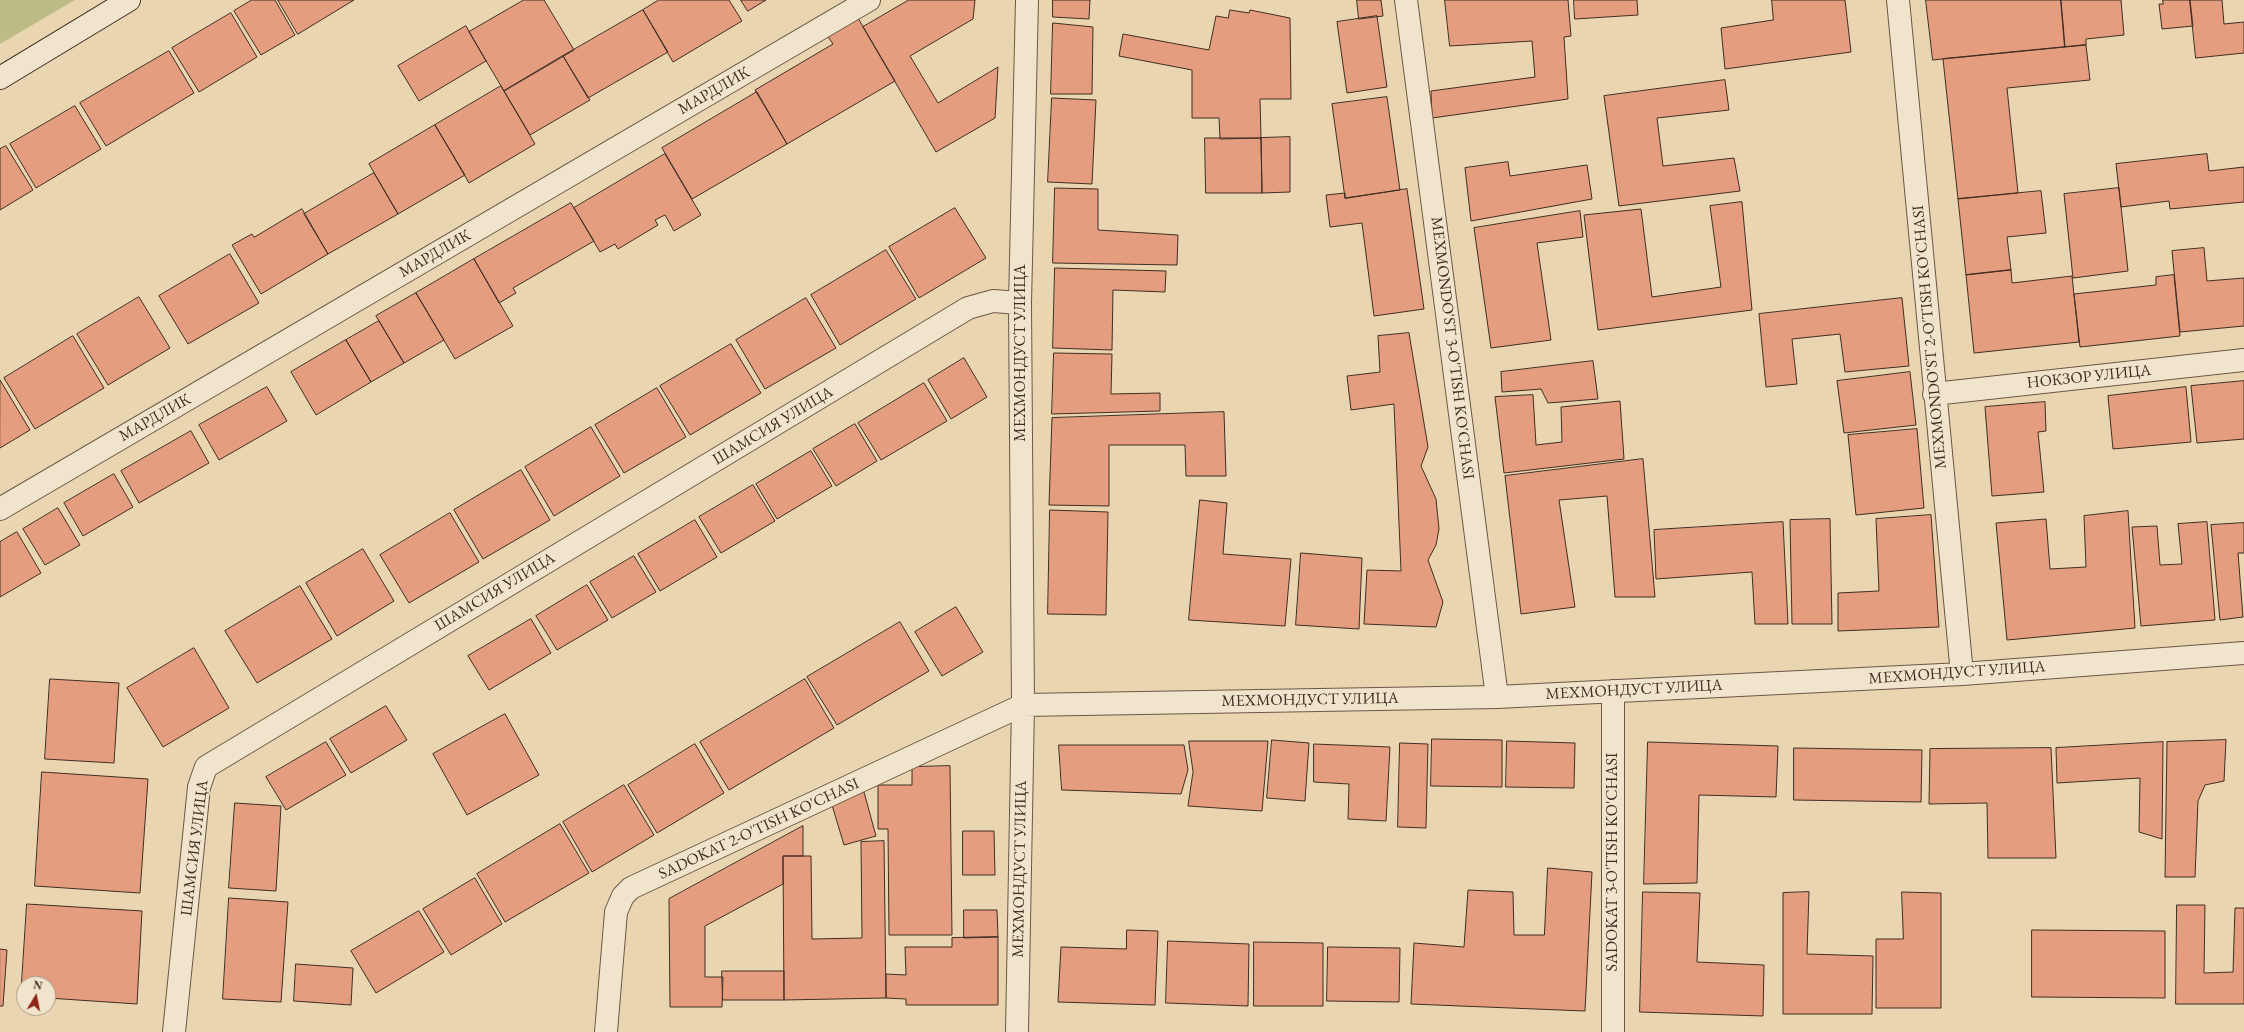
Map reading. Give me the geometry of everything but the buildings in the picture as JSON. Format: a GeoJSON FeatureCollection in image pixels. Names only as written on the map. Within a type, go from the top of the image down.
{"type":"FeatureCollection","features":[{"type":"Feature","properties":{"kind":"street"},"geometry":{"type":"LineString","coordinates":[[0,78],[129,0]]}},
{"type":"Feature","properties":{"kind":"street","name":"МАРДЛИК"},"geometry":{"type":"LineString","coordinates":[[0,509],[869,0]]}},
{"type":"Feature","properties":{"kind":"street","name":"МЕХМОНДУСТ УЛИЦА"},"geometry":{"type":"LineString","coordinates":[[1017,1032],[1023,705],[1020,303],[1028,0]]}},
{"type":"Feature","properties":{"kind":"street","name":"MEXMONDO'ST 3-O'TISH KO'CHASI"},"geometry":{"type":"LineString","coordinates":[[1406,0],[1497,697]]}},
{"type":"Feature","properties":{"kind":"street","name":"MEXMONDO'ST 2-O'TISH KO'CHASI"},"geometry":{"type":"LineString","coordinates":[[1898,0],[1934,394],[1962,674]]}},
{"type":"Feature","properties":{"kind":"street","name":"ШАМСИЯ УЛИЦА"},"geometry":{"type":"LineString","coordinates":[[174,1032],[199,787],[206,766],[968,308],[993,301],[1020,303]]}},
{"type":"Feature","properties":{"kind":"street","name":"НОКЗОР УЛИЦА"},"geometry":{"type":"LineString","coordinates":[[1934,394],[2244,360]]}},
{"type":"Feature","properties":{"kind":"street","name":"МЕХМОНДУСТ УЛИЦА"},"geometry":{"type":"LineString","coordinates":[[1023,705],[1497,697],[1962,674],[2244,653]]}},
{"type":"Feature","properties":{"kind":"street","name":"SADOKAT 3-O'TISH KO'CHASI"},"geometry":{"type":"LineString","coordinates":[[1613,691],[1613,1032]]}},
{"type":"Feature","properties":{"kind":"street","name":"SADOKAT 2-O'TISH KO'CHASI"},"geometry":{"type":"LineString","coordinates":[[606,1032],[616,912],[623,896],[631,888],[1023,705]]}},
{"type":"Feature","properties":{"kind":"shaded area"},"geometry":{"type":"Polygon","coordinates":[[[0,0],[75,0],[0,44],[0,0]]]}}]}
